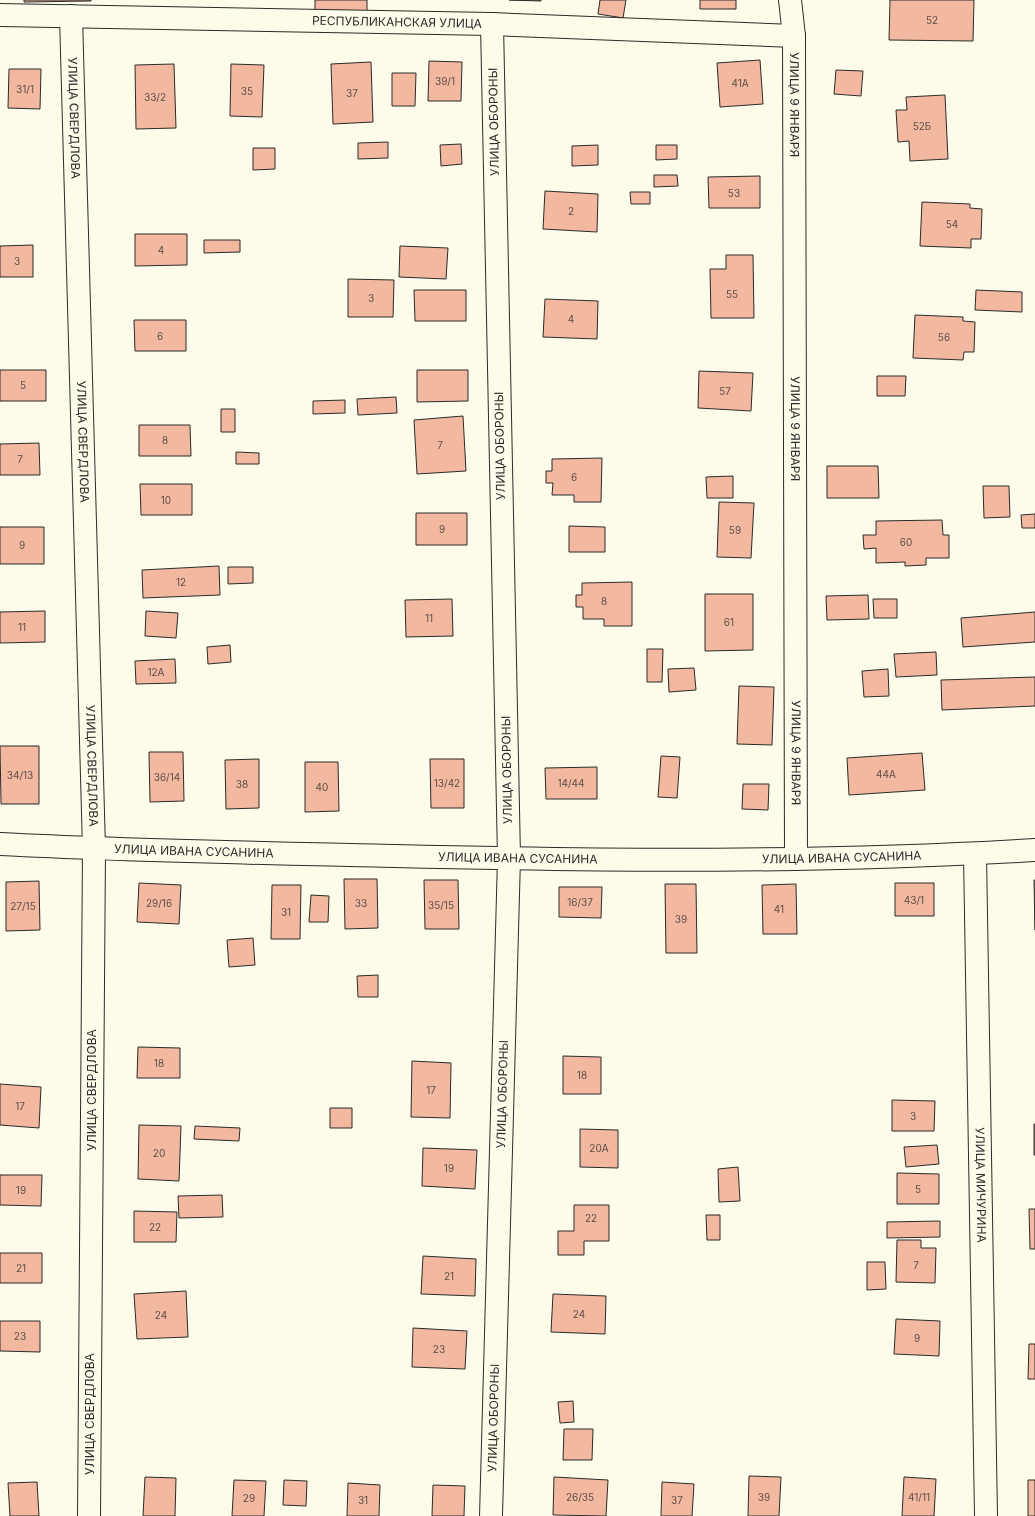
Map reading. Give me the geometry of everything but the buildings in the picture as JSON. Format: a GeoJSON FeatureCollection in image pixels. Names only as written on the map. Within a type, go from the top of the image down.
{"type":"FeatureCollection","features":[{"type":"Feature","properties":{"kind":"street","name":"УЛИЦА 9 ЯНВАРЯ"},"geometry":{"type":"LineString","coordinates":[[790,0],[794,36],[796,858]]}},
{"type":"Feature","properties":{"kind":"street","name":"РЕСПУБЛИКАНСКАЯ УЛИЦА"},"geometry":{"type":"LineString","coordinates":[[0,15],[492,24],[794,36]]}},
{"type":"Feature","properties":{"kind":"street","name":"УЛИЦА СВЕРДЛОВА"},"geometry":{"type":"LineString","coordinates":[[71,16],[94,849],[89,1516]]}},
{"type":"Feature","properties":{"kind":"street","name":"УЛИЦА ОБОРОНЫ"},"geometry":{"type":"LineString","coordinates":[[491,1516],[509,858],[492,24]]}},
{"type":"Feature","properties":{"kind":"street","name":"УЛИЦА ИВАНА СУСАНИНА"},"geometry":{"type":"LineString","coordinates":[[0,844],[94,849],[509,858],[796,858],[975,854],[1035,850]]}},
{"type":"Feature","properties":{"kind":"street","name":"УЛИЦА МИЧУРИНА"},"geometry":{"type":"LineString","coordinates":[[975,854],[986,1516]]}}]}
